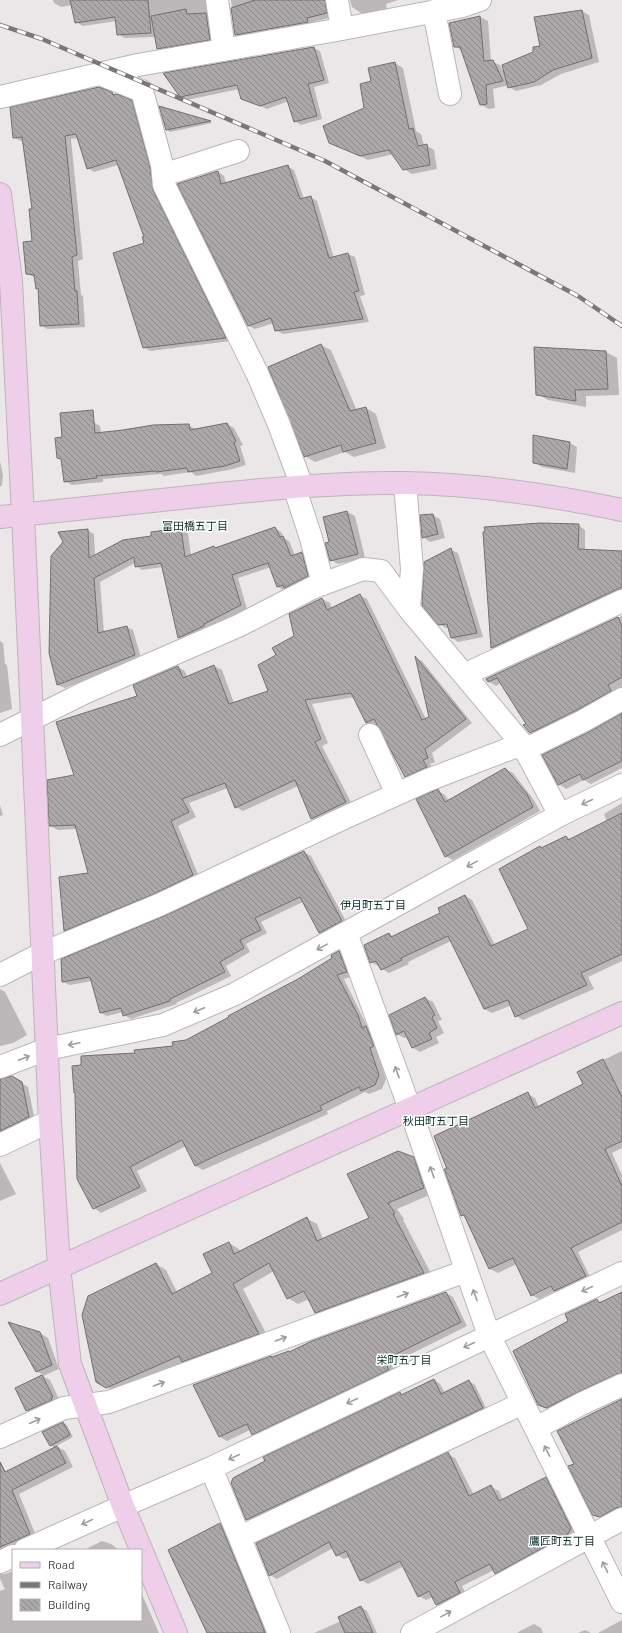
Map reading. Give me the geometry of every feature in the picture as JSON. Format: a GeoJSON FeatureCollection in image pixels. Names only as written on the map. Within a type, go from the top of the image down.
{"type":"FeatureCollection","features":[{"type":"Feature","properties":{"kind":"street"},"geometry":{"type":"LineString","coordinates":[[217,0],[224,50]]}},
{"type":"Feature","properties":{"kind":"street"},"geometry":{"type":"LineString","coordinates":[[337,0],[342,29]]}},
{"type":"Feature","properties":{"kind":"street"},"geometry":{"type":"LineString","coordinates":[[0,97],[138,65],[342,29],[463,6],[480,0]]}},
{"type":"Feature","properties":{"kind":"street"},"geometry":{"type":"LineString","coordinates":[[434,11],[450,94]]}},
{"type":"Feature","properties":{"kind":"street"},"geometry":{"type":"LineString","coordinates":[[100,74],[142,92],[162,165],[164,185],[260,380],[278,422],[298,486],[323,584]]}},
{"type":"Feature","properties":{"kind":"street"},"geometry":{"type":"LineString","coordinates":[[163,175],[238,151]]}},
{"type":"Feature","properties":{"kind":"street"},"geometry":{"type":"LineString","coordinates":[[0,194],[11,280],[7,351],[23,515],[41,954],[59,1267],[70,1364],[122,1506],[140,1549]]}},
{"type":"Feature","properties":{"kind":"street"},"geometry":{"type":"LineString","coordinates":[[405,483],[412,569],[409,609]]}},
{"type":"Feature","properties":{"kind":"street"},"geometry":{"type":"LineString","coordinates":[[0,517],[298,486],[405,483],[501,490],[622,510]]}},
{"type":"Feature","properties":{"kind":"street"},"geometry":{"type":"LineString","coordinates":[[0,735],[84,693],[238,626],[312,588],[363,569],[381,571],[409,609],[523,747],[560,815]]}},
{"type":"Feature","properties":{"kind":"street"},"geometry":{"type":"LineString","coordinates":[[464,675],[622,601]]}},
{"type":"Feature","properties":{"kind":"street"},"geometry":{"type":"LineString","coordinates":[[0,974],[41,954],[159,905],[428,780],[523,747],[583,721],[622,699]]}},
{"type":"Feature","properties":{"kind":"street"},"geometry":{"type":"LineString","coordinates":[[370,735],[397,794]]}},
{"type":"Feature","properties":{"kind":"street"},"geometry":{"type":"LineString","coordinates":[[0,1067],[47,1049],[163,1025],[235,994],[560,815],[622,786]]}},
{"type":"Feature","properties":{"kind":"street"},"geometry":{"type":"LineString","coordinates":[[346,933],[410,1109],[489,1335],[622,1602]]}},
{"type":"Feature","properties":{"kind":"street"},"geometry":{"type":"LineString","coordinates":[[0,1294],[622,1013]]}},
{"type":"Feature","properties":{"kind":"street"},"geometry":{"type":"LineString","coordinates":[[0,1145],[50,1121]]}},
{"type":"Feature","properties":{"kind":"street"},"geometry":{"type":"LineString","coordinates":[[0,1437],[64,1408],[109,1402],[466,1271]]}},
{"type":"Feature","properties":{"kind":"street"},"geometry":{"type":"LineString","coordinates":[[27,1549],[211,1468],[622,1273]]}},
{"type":"Feature","properties":{"kind":"street"},"geometry":{"type":"LineString","coordinates":[[536,1428],[581,1404],[622,1385]]}},
{"type":"Feature","properties":{"kind":"street"},"geometry":{"type":"LineString","coordinates":[[240,1538],[523,1403]]}},
{"type":"Feature","properties":{"kind":"street"},"geometry":{"type":"LineString","coordinates":[[211,1468],[279,1633]]}},
{"type":"Feature","properties":{"kind":"street"},"geometry":{"type":"LineString","coordinates":[[412,1633],[622,1519]]}},
{"type":"Feature","properties":{"kind":"street"},"geometry":{"type":"LineString","coordinates":[[142,1553],[176,1633]]}},
{"type":"Feature","properties":{"kind":"street"},"geometry":{"type":"LineString","coordinates":[[0,1562],[12,1556]]}},
{"type":"Feature","properties":{"kind":"building"},"geometry":{"type":"Polygon","coordinates":[[[70,0],[148,0],[151,33],[117,35],[115,17],[75,23],[70,0]]]}},
{"type":"Feature","properties":{"kind":"building"},"geometry":{"type":"Polygon","coordinates":[[[255,0],[325,0],[327,13],[307,18],[308,22],[235,35],[231,8],[255,0]]]}},
{"type":"Feature","properties":{"kind":"building"},"geometry":{"type":"Polygon","coordinates":[[[186,9],[187,14],[206,13],[210,40],[157,49],[151,16],[186,9]]]}},
{"type":"Feature","properties":{"kind":"building"},"geometry":{"type":"Polygon","coordinates":[[[582,10],[592,58],[553,70],[534,82],[508,88],[502,65],[533,52],[533,47],[540,46],[534,17],[582,10]]]}},
{"type":"Feature","properties":{"kind":"building"},"geometry":{"type":"Polygon","coordinates":[[[480,16],[484,61],[493,60],[503,81],[486,85],[487,104],[480,105],[460,47],[454,47],[449,23],[480,16]]]}},
{"type":"Feature","properties":{"kind":"building"},"geometry":{"type":"Polygon","coordinates":[[[314,47],[324,80],[308,84],[317,116],[294,122],[286,97],[260,106],[241,99],[237,85],[180,97],[163,73],[314,47]]]}},
{"type":"Feature","properties":{"kind":"building"},"geometry":{"type":"Polygon","coordinates":[[[395,62],[409,129],[413,128],[418,146],[427,144],[430,165],[403,170],[389,150],[360,156],[329,143],[323,126],[364,108],[360,84],[371,81],[368,68],[395,62]]]}},
{"type":"Feature","properties":{"kind":"building"},"geometry":{"type":"Polygon","coordinates":[[[99,87],[112,92],[113,95],[117,94],[132,100],[150,167],[153,190],[226,338],[143,348],[113,253],[144,243],[142,237],[144,237],[116,160],[87,169],[76,134],[65,136],[77,255],[72,257],[75,291],[77,291],[79,324],[40,326],[38,288],[36,289],[34,275],[26,274],[23,242],[32,241],[29,209],[32,209],[22,137],[13,138],[10,107],[99,87]]]}},
{"type":"Feature","properties":{"kind":"building"},"geometry":{"type":"Polygon","coordinates":[[[159,106],[211,121],[166,130],[159,106]]]}},
{"type":"Feature","properties":{"kind":"building"},"geometry":{"type":"Polygon","coordinates":[[[288,165],[300,199],[311,196],[329,258],[348,253],[359,291],[354,292],[363,319],[275,331],[271,318],[248,326],[177,184],[218,171],[221,184],[288,165]]]}},
{"type":"Feature","properties":{"kind":"building"},"geometry":{"type":"Polygon","coordinates":[[[321,344],[350,411],[366,407],[376,443],[343,452],[341,445],[304,457],[268,367],[321,344]]]}},
{"type":"Feature","properties":{"kind":"building"},"geometry":{"type":"Polygon","coordinates":[[[534,347],[606,351],[608,389],[575,390],[576,401],[536,395],[534,347]]]}},
{"type":"Feature","properties":{"kind":"building"},"geometry":{"type":"Polygon","coordinates":[[[93,410],[95,433],[153,425],[189,424],[190,430],[227,423],[236,441],[234,442],[240,461],[225,466],[188,472],[187,468],[156,472],[96,476],[97,478],[64,482],[61,459],[57,458],[55,438],[62,437],[60,413],[93,410]]]}},
{"type":"Feature","properties":{"kind":"building"},"geometry":{"type":"Polygon","coordinates":[[[533,435],[570,442],[567,469],[533,463],[533,435]]]}},
{"type":"Feature","properties":{"kind":"building"},"geometry":{"type":"Polygon","coordinates":[[[347,511],[358,554],[330,561],[325,543],[329,542],[323,517],[347,511]]]}},
{"type":"Feature","properties":{"kind":"building"},"geometry":{"type":"Polygon","coordinates":[[[433,514],[438,534],[422,538],[420,515],[433,514]]]}},
{"type":"Feature","properties":{"kind":"building"},"geometry":{"type":"Polygon","coordinates":[[[540,523],[579,524],[578,549],[622,551],[622,587],[491,648],[483,532],[485,531],[484,527],[540,523]]]}},
{"type":"Feature","properties":{"kind":"building"},"geometry":{"type":"Polygon","coordinates":[[[275,527],[280,537],[283,536],[291,556],[302,552],[308,576],[284,588],[283,585],[277,587],[268,563],[232,575],[241,605],[204,624],[204,626],[178,638],[161,563],[135,567],[134,557],[94,578],[98,633],[127,626],[135,655],[57,685],[49,653],[51,556],[63,542],[58,532],[88,529],[89,558],[123,540],[151,536],[151,532],[181,528],[185,557],[214,546],[215,548],[275,527]]]}},
{"type":"Feature","properties":{"kind":"building"},"geometry":{"type":"Polygon","coordinates":[[[451,548],[477,633],[451,638],[447,624],[438,625],[422,605],[424,562],[451,548]]]}},
{"type":"Feature","properties":{"kind":"building"},"geometry":{"type":"Polygon","coordinates":[[[360,594],[422,720],[429,717],[415,656],[466,719],[425,749],[428,758],[423,760],[427,767],[405,777],[374,719],[366,723],[351,693],[305,700],[321,739],[315,742],[346,802],[311,819],[295,780],[235,808],[225,783],[182,799],[189,812],[171,821],[193,875],[154,894],[64,931],[59,877],[88,873],[75,825],[49,826],[47,780],[74,775],[56,722],[137,696],[133,685],[178,666],[183,678],[214,665],[229,704],[268,691],[258,665],[276,655],[272,648],[294,636],[289,614],[322,598],[327,610],[360,594]]]}},
{"type":"Feature","properties":{"kind":"building"},"geometry":{"type":"Polygon","coordinates":[[[618,617],[622,626],[622,677],[608,685],[611,691],[577,710],[530,733],[523,725],[526,724],[497,678],[488,682],[486,679],[618,617]]]}},
{"type":"Feature","properties":{"kind":"building"},"geometry":{"type":"Polygon","coordinates":[[[622,713],[622,761],[583,780],[580,774],[558,785],[542,755],[589,732],[622,713]]]}},
{"type":"Feature","properties":{"kind":"building"},"geometry":{"type":"Polygon","coordinates":[[[505,768],[527,794],[533,807],[445,857],[416,799],[438,789],[445,802],[505,768]]]}},
{"type":"Feature","properties":{"kind":"building"},"geometry":{"type":"Polygon","coordinates":[[[622,813],[622,954],[581,973],[587,985],[515,1017],[508,1000],[484,1009],[448,936],[401,958],[402,960],[381,970],[376,961],[370,963],[364,945],[389,933],[391,937],[440,913],[438,908],[465,895],[491,946],[528,929],[499,869],[540,846],[541,848],[566,836],[568,840],[622,813]]]}},
{"type":"Feature","properties":{"kind":"building"},"geometry":{"type":"Polygon","coordinates":[[[304,851],[342,921],[319,933],[300,897],[255,918],[261,930],[240,940],[244,948],[220,962],[225,972],[170,999],[170,1001],[123,1016],[121,1008],[100,1013],[90,977],[62,982],[61,959],[164,916],[304,851]]]}},
{"type":"Feature","properties":{"kind":"building"},"geometry":{"type":"Polygon","coordinates":[[[339,951],[347,972],[337,975],[358,1015],[362,1028],[366,1026],[374,1046],[370,1048],[379,1075],[375,1085],[361,1091],[359,1087],[320,1106],[322,1110],[195,1166],[182,1140],[130,1167],[140,1187],[93,1209],[77,1179],[75,1093],[72,1066],[81,1065],[81,1056],[135,1053],[134,1050],[173,1046],[172,1042],[186,1040],[229,1017],[228,1016],[298,979],[332,958],[331,955],[339,951]]]}},
{"type":"Feature","properties":{"kind":"building"},"geometry":{"type":"Polygon","coordinates":[[[425,997],[435,1015],[432,1017],[437,1028],[429,1033],[432,1039],[412,1048],[404,1031],[396,1035],[389,1015],[425,997]]]}},
{"type":"Feature","properties":{"kind":"building"},"geometry":{"type":"Polygon","coordinates":[[[603,1059],[622,1097],[622,1141],[605,1149],[622,1186],[622,1222],[571,1248],[586,1276],[554,1291],[551,1286],[531,1296],[513,1258],[489,1269],[464,1215],[461,1216],[444,1169],[447,1169],[434,1136],[528,1092],[535,1108],[583,1084],[577,1072],[603,1059]]]}},
{"type":"Feature","properties":{"kind":"building"},"geometry":{"type":"Polygon","coordinates":[[[12,1076],[22,1082],[29,1117],[0,1131],[0,1079],[12,1076]]]}},
{"type":"Feature","properties":{"kind":"building"},"geometry":{"type":"Polygon","coordinates":[[[398,1151],[414,1157],[424,1188],[388,1203],[395,1213],[393,1214],[424,1273],[315,1313],[304,1291],[287,1299],[269,1263],[233,1284],[259,1334],[182,1362],[179,1356],[106,1388],[96,1382],[82,1315],[88,1296],[156,1263],[172,1294],[212,1273],[203,1254],[229,1242],[234,1254],[307,1217],[317,1241],[369,1218],[347,1174],[398,1151]]]}},
{"type":"Feature","properties":{"kind":"building"},"geometry":{"type":"Polygon","coordinates":[[[446,1292],[461,1322],[384,1360],[389,1370],[252,1435],[247,1424],[219,1437],[193,1385],[271,1356],[289,1352],[312,1341],[446,1292]]]}},
{"type":"Feature","properties":{"kind":"building"},"geometry":{"type":"Polygon","coordinates":[[[622,1292],[622,1373],[546,1408],[538,1405],[513,1351],[568,1321],[565,1314],[597,1299],[599,1303],[622,1292]]]}},
{"type":"Feature","properties":{"kind":"building"},"geometry":{"type":"Polygon","coordinates":[[[8,1322],[40,1332],[52,1365],[36,1372],[8,1322]]]}},
{"type":"Feature","properties":{"kind":"building"},"geometry":{"type":"Polygon","coordinates":[[[42,1375],[53,1397],[51,1398],[52,1400],[26,1411],[15,1388],[42,1375]]]}},
{"type":"Feature","properties":{"kind":"building"},"geometry":{"type":"Polygon","coordinates":[[[434,1379],[441,1394],[469,1380],[483,1408],[246,1520],[231,1483],[233,1478],[265,1461],[263,1457],[400,1392],[401,1395],[434,1379]]]}},
{"type":"Feature","properties":{"kind":"building"},"geometry":{"type":"Polygon","coordinates":[[[622,1399],[622,1507],[616,1508],[600,1517],[592,1515],[568,1466],[574,1464],[557,1431],[622,1399]]]}},
{"type":"Feature","properties":{"kind":"building"},"geometry":{"type":"Polygon","coordinates":[[[63,1422],[70,1435],[50,1446],[42,1432],[63,1422]]]}},
{"type":"Feature","properties":{"kind":"building"},"geometry":{"type":"Polygon","coordinates":[[[57,1446],[66,1463],[12,1490],[30,1534],[0,1547],[0,1462],[5,1472],[57,1446]]]}},
{"type":"Feature","properties":{"kind":"building"},"geometry":{"type":"Polygon","coordinates":[[[448,1452],[469,1496],[491,1485],[499,1501],[546,1477],[571,1528],[568,1534],[495,1574],[490,1564],[455,1582],[460,1593],[436,1605],[429,1591],[418,1597],[400,1561],[360,1581],[346,1551],[336,1556],[329,1542],[269,1576],[256,1543],[448,1452]]]}},
{"type":"Feature","properties":{"kind":"building"},"geometry":{"type":"Polygon","coordinates":[[[220,1523],[265,1633],[207,1633],[168,1550],[220,1523]]]}},
{"type":"Feature","properties":{"kind":"building"},"geometry":{"type":"Polygon","coordinates":[[[361,1606],[373,1633],[345,1633],[338,1617],[361,1606]]]}},
{"type":"Feature","properties":{"kind":"railway"},"geometry":{"type":"LineString","coordinates":[[0,25],[42,39],[325,161],[578,296],[622,326]]}},
{"type":"Feature","properties":{"kind":"district","name":"富田橋五丁目"},"geometry":{"type":"Point","coordinates":[195,526]}},
{"type":"Feature","properties":{"kind":"district","name":"伊月町五丁目"},"geometry":{"type":"Point","coordinates":[373,905]}},
{"type":"Feature","properties":{"kind":"district","name":"秋田町五丁目"},"geometry":{"type":"Point","coordinates":[436,1121]}},
{"type":"Feature","properties":{"kind":"district","name":"栄町五丁目"},"geometry":{"type":"Point","coordinates":[404,1360]}},
{"type":"Feature","properties":{"kind":"district","name":"鷹匠町五丁目"},"geometry":{"type":"Point","coordinates":[562,1541]}}]}
